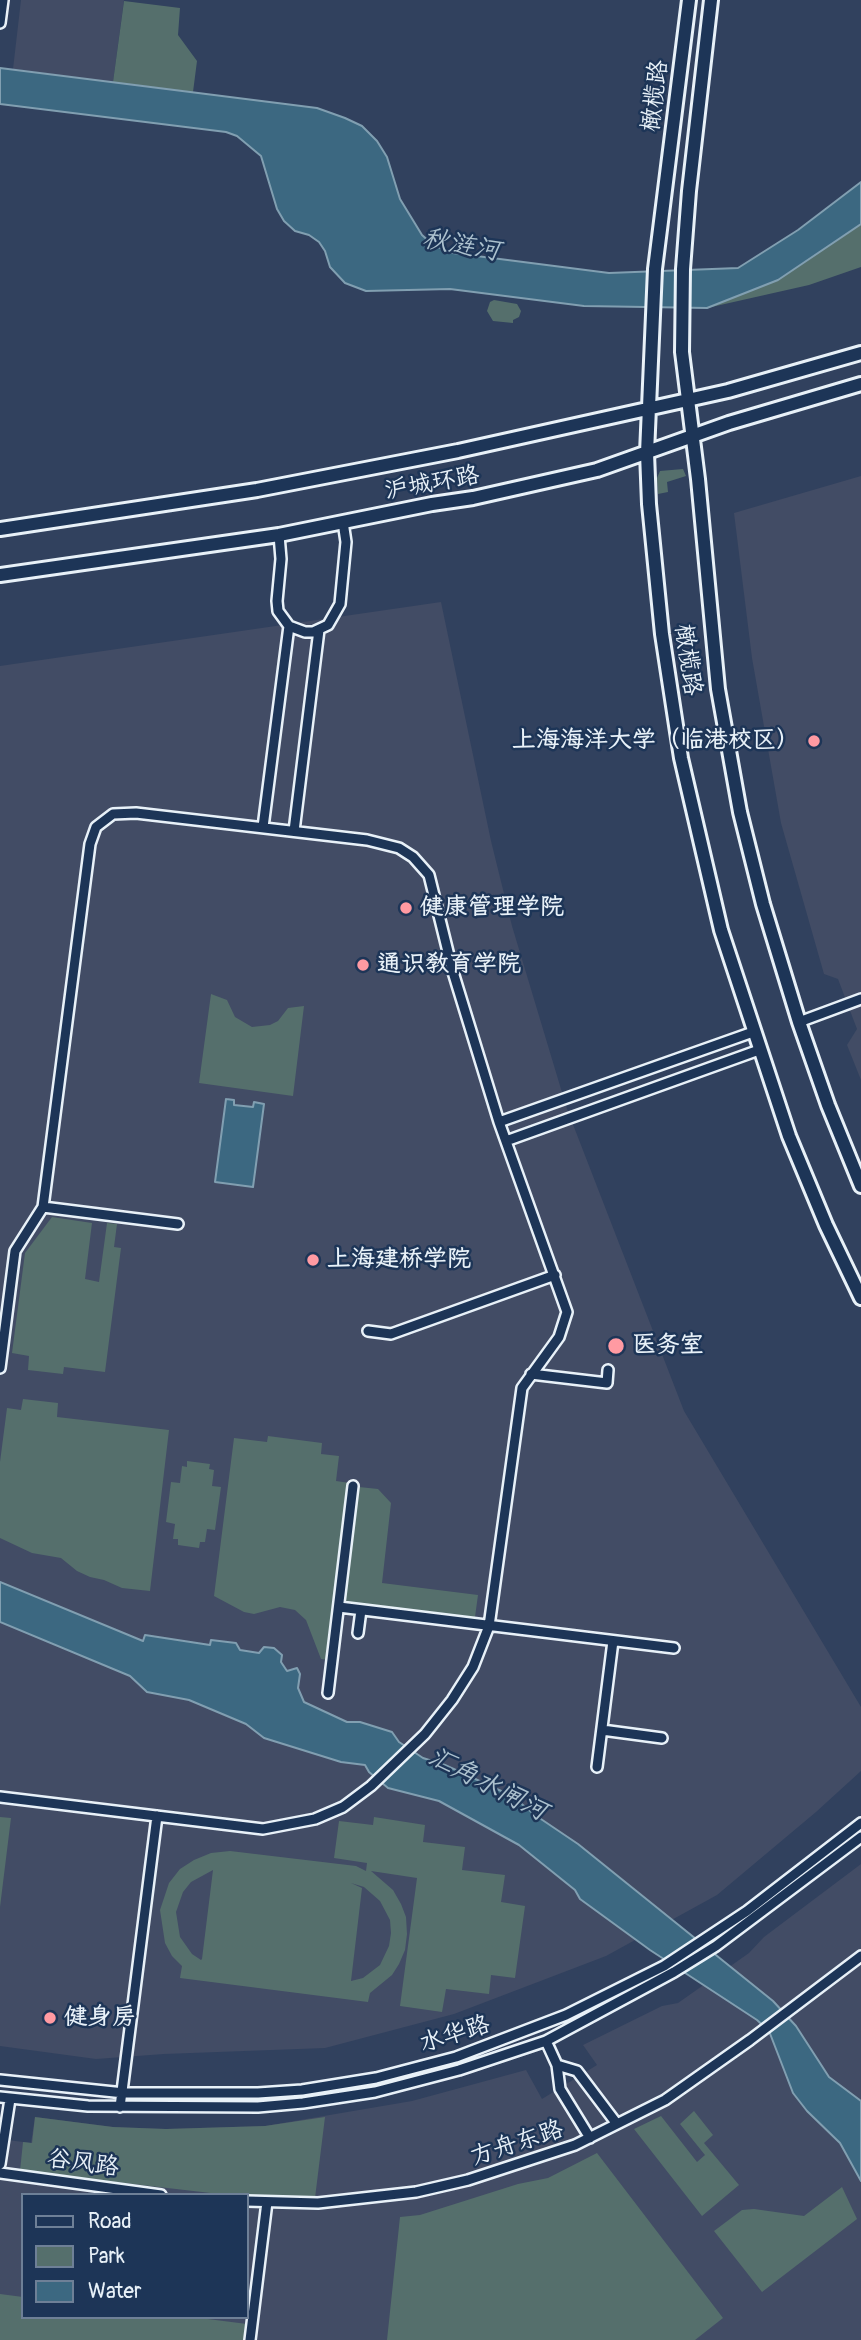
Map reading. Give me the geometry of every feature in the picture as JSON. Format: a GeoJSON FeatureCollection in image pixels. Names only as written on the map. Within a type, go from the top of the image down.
{"type":"FeatureCollection","features":[{"type":"Feature","properties":{"kind":"main road","name":"橄榄路"},"geometry":{"type":"LineString","coordinates":[[689,0],[655,268],[647,453],[656,590],[681,758],[721,930],[789,1136],[826,1225],[861,1298]]}},
{"type":"Feature","properties":{"kind":"main road","name":"橄榄路"},"geometry":{"type":"LineString","coordinates":[[711,0],[694,137],[683,269],[682,352],[698,479],[718,689],[740,813],[763,904],[799,1022],[861,1186]]}},
{"type":"Feature","properties":{"kind":"main road","name":"沪城环路"},"geometry":{"type":"LineString","coordinates":[[0,529],[257,490],[457,451],[728,391],[861,353]]}},
{"type":"Feature","properties":{"kind":"main road","name":"沪城环路"},"geometry":{"type":"LineString","coordinates":[[0,575],[279,535],[473,498],[597,470],[692,435],[861,384]]}},
{"type":"Feature","properties":{"kind":"street"},"geometry":{"type":"LineString","coordinates":[[0,23],[3,0]]}},
{"type":"Feature","properties":{"kind":"street"},"geometry":{"type":"LineString","coordinates":[[279,535],[281,559],[278,611],[289,626],[305,632],[319,630],[334,618],[340,604],[346,542],[343,522]]}},
{"type":"Feature","properties":{"kind":"street"},"geometry":{"type":"LineString","coordinates":[[264,827],[289,626]]}},
{"type":"Feature","properties":{"kind":"street"},"geometry":{"type":"LineString","coordinates":[[294,831],[319,630]]}},
{"type":"Feature","properties":{"kind":"street"},"geometry":{"type":"LineString","coordinates":[[0,1368],[15,1251],[43,1206],[90,844],[96,827],[113,814],[123,812],[264,827],[385,844],[413,857],[429,874],[453,972],[499,1122],[567,1312],[559,1337],[522,1388],[489,1626],[473,1667],[453,1700],[416,1742],[371,1786],[343,1807],[315,1819],[263,1829],[0,1797]]}},
{"type":"Feature","properties":{"kind":"street"},"geometry":{"type":"LineString","coordinates":[[799,1022],[861,999]]}},
{"type":"Feature","properties":{"kind":"street"},"geometry":{"type":"LineString","coordinates":[[499,1122],[753,1032]]}},
{"type":"Feature","properties":{"kind":"street"},"geometry":{"type":"LineString","coordinates":[[506,1141],[759,1050]]}},
{"type":"Feature","properties":{"kind":"street"},"geometry":{"type":"LineString","coordinates":[[568,1098],[574,1116]]}},
{"type":"Feature","properties":{"kind":"street"},"geometry":{"type":"LineString","coordinates":[[43,1206],[178,1224]]}},
{"type":"Feature","properties":{"kind":"street"},"geometry":{"type":"LineString","coordinates":[[368,1331],[391,1334],[555,1275]]}},
{"type":"Feature","properties":{"kind":"street"},"geometry":{"type":"LineString","coordinates":[[531,1374],[607,1383],[608,1370]]}},
{"type":"Feature","properties":{"kind":"street"},"geometry":{"type":"LineString","coordinates":[[328,1693],[353,1486]]}},
{"type":"Feature","properties":{"kind":"street"},"geometry":{"type":"LineString","coordinates":[[338,1607],[674,1648]]}},
{"type":"Feature","properties":{"kind":"street"},"geometry":{"type":"LineString","coordinates":[[358,1633],[361,1610]]}},
{"type":"Feature","properties":{"kind":"street"},"geometry":{"type":"LineString","coordinates":[[597,1767],[613,1641]]}},
{"type":"Feature","properties":{"kind":"street"},"geometry":{"type":"LineString","coordinates":[[602,1730],[663,1738]]}},
{"type":"Feature","properties":{"kind":"street"},"geometry":{"type":"LineString","coordinates":[[120,2107],[124,2093],[125,2056],[157,1816]]}},
{"type":"Feature","properties":{"kind":"street","name":"水华路"},"geometry":{"type":"LineString","coordinates":[[0,2080],[124,2093],[258,2093],[302,2090],[376,2078],[456,2057],[517,2036],[577,2010],[664,1966],[747,1911],[861,1823]]}},
{"type":"Feature","properties":{"kind":"street","name":"水华路"},"geometry":{"type":"LineString","coordinates":[[0,2097],[120,2107],[258,2107],[345,2098],[459,2070],[546,2041],[674,1972],[716,1946],[861,1838]]}},
{"type":"Feature","properties":{"kind":"street","name":"方舟东路"},"geometry":{"type":"LineString","coordinates":[[267,2202],[318,2203],[416,2192],[527,2163],[590,2138],[665,2101],[751,2040],[861,1956]]}},
{"type":"Feature","properties":{"kind":"street"},"geometry":{"type":"LineString","coordinates":[[546,2041],[557,2066],[560,2089],[590,2138]]}},
{"type":"Feature","properties":{"kind":"street"},"geometry":{"type":"LineString","coordinates":[[557,2066],[578,2071],[617,2124]]}},
{"type":"Feature","properties":{"kind":"street"},"geometry":{"type":"LineString","coordinates":[[0,2164],[10,2099]]}},
{"type":"Feature","properties":{"kind":"street","name":"谷风路"},"geometry":{"type":"LineString","coordinates":[[0,2173],[146,2193]]}},
{"type":"Feature","properties":{"kind":"street"},"geometry":{"type":"LineString","coordinates":[[248,2201],[267,2202],[250,2340]]}},
{"type":"Feature","properties":{"kind":"shaded area"},"geometry":{"type":"Polygon","coordinates":[[[21,0],[124,0],[113,82],[13,69],[21,0]]]}},
{"type":"Feature","properties":{"kind":"shaded area","name":"上海海洋大学（临港校区）"},"geometry":{"type":"Polygon","coordinates":[[[861,476],[861,1080],[847,1045],[857,1029],[838,979],[824,974],[781,823],[752,658],[734,513],[861,476]]]}},
{"type":"Feature","properties":{"kind":"shaded area","name":"上海建桥学院"},"geometry":{"type":"Polygon","coordinates":[[[441,602],[491,841],[512,926],[567,1109],[684,1411],[861,1707],[861,1771],[717,1895],[606,1956],[454,2014],[325,2048],[96,2059],[0,2046],[0,666],[441,602]]]}},
{"type":"Feature","properties":{"kind":"shaded area"},"geometry":{"type":"Polygon","coordinates":[[[861,1864],[861,2340],[0,2340],[0,2139],[31,2143],[35,2117],[113,2127],[166,2129],[265,2126],[412,2101],[526,2070],[542,2099],[597,2065],[583,2045],[662,2006],[678,2003],[749,1953],[764,1937],[861,1864]]]}},
{"type":"Feature","properties":{"kind":"green space"},"geometry":{"type":"Polygon","coordinates":[[[124,1],[180,8],[178,35],[197,61],[193,92],[113,82],[124,1]]]}},
{"type":"Feature","properties":{"kind":"green space"},"geometry":{"type":"Polygon","coordinates":[[[861,224],[861,267],[809,285],[707,308],[778,280],[861,224]]]}},
{"type":"Feature","properties":{"kind":"green space"},"geometry":{"type":"Polygon","coordinates":[[[494,300],[517,304],[521,311],[519,317],[513,320],[513,323],[493,321],[487,311],[490,302],[494,300]]]}},
{"type":"Feature","properties":{"kind":"green space"},"geometry":{"type":"Polygon","coordinates":[[[683,469],[686,476],[667,482],[668,492],[658,494],[657,478],[660,471],[683,469]]]}},
{"type":"Feature","properties":{"kind":"green space"},"geometry":{"type":"Polygon","coordinates":[[[211,994],[227,1000],[235,1017],[252,1027],[270,1025],[278,1021],[288,1008],[304,1006],[293,1096],[199,1083],[211,994]]]}},
{"type":"Feature","properties":{"kind":"green space"},"geometry":{"type":"Polygon","coordinates":[[[52,1217],[92,1223],[85,1279],[99,1282],[107,1223],[117,1224],[114,1247],[121,1248],[105,1372],[64,1367],[63,1374],[28,1370],[29,1356],[12,1353],[25,1253],[52,1217]]]}},
{"type":"Feature","properties":{"kind":"green space"},"geometry":{"type":"Polygon","coordinates":[[[23,1399],[58,1403],[57,1417],[169,1430],[150,1591],[122,1588],[90,1577],[77,1571],[61,1558],[32,1553],[0,1538],[0,1462],[7,1408],[21,1410],[23,1399]]]}},
{"type":"Feature","properties":{"kind":"green space"},"geometry":{"type":"Polygon","coordinates":[[[268,1436],[322,1443],[321,1454],[339,1456],[336,1481],[350,1483],[328,1660],[321,1659],[306,1620],[295,1610],[280,1607],[254,1614],[244,1612],[214,1596],[234,1438],[267,1442],[268,1436]]]}},
{"type":"Feature","properties":{"kind":"green space"},"geometry":{"type":"Polygon","coordinates":[[[187,1461],[210,1464],[209,1469],[214,1470],[212,1486],[221,1487],[215,1530],[207,1529],[205,1542],[200,1542],[199,1548],[178,1545],[178,1539],[173,1539],[175,1524],[166,1522],[171,1482],[180,1483],[182,1466],[187,1467],[187,1461]]]}},
{"type":"Feature","properties":{"kind":"green space"},"geometry":{"type":"Polygon","coordinates":[[[359,1487],[378,1489],[391,1503],[382,1583],[478,1595],[475,1617],[345,1602],[359,1487]]]}},
{"type":"Feature","properties":{"kind":"green space"},"geometry":{"type":"Polygon","coordinates":[[[0,1817],[11,1818],[0,1907],[0,1817]]]}},
{"type":"Feature","properties":{"kind":"green space"},"geometry":{"type":"Polygon","coordinates":[[[374,1817],[425,1825],[423,1842],[465,1847],[462,1870],[505,1875],[501,1902],[525,1906],[515,1978],[491,1975],[489,1994],[446,1989],[442,2012],[400,2006],[417,1878],[371,1871],[393,1890],[401,1904],[406,1917],[407,1934],[405,1950],[399,1964],[392,1975],[370,1993],[368,2002],[180,1978],[182,1966],[165,1943],[160,1910],[169,1883],[180,1869],[211,1853],[230,1851],[356,1866],[366,1871],[367,1863],[334,1858],[339,1821],[373,1825],[374,1817]],[[213,1870],[191,1882],[183,1892],[176,1912],[180,1937],[192,1954],[201,1960],[202,1959],[213,1870]],[[351,1883],[362,1888],[351,1981],[363,1978],[380,1965],[389,1946],[391,1933],[390,1920],[380,1901],[364,1887],[351,1883]]]}},
{"type":"Feature","properties":{"kind":"green space"},"geometry":{"type":"Polygon","coordinates":[[[694,2111],[713,2135],[704,2143],[739,2185],[702,2216],[634,2129],[661,2116],[697,2162],[705,2155],[680,2124],[694,2111]]]}},
{"type":"Feature","properties":{"kind":"green space"},"geometry":{"type":"Polygon","coordinates":[[[35,2117],[113,2127],[166,2129],[265,2126],[325,2117],[315,2198],[248,2197],[248,2193],[211,2193],[20,2171],[23,2142],[32,2143],[35,2117]]]}},
{"type":"Feature","properties":{"kind":"green space"},"geometry":{"type":"Polygon","coordinates":[[[597,2153],[723,2318],[695,2340],[387,2340],[400,2217],[420,2215],[518,2184],[548,2178],[597,2153]]]}},
{"type":"Feature","properties":{"kind":"green space"},"geometry":{"type":"Polygon","coordinates":[[[842,2187],[857,2219],[762,2292],[714,2231],[742,2210],[754,2209],[804,2216],[842,2187]]]}},
{"type":"Feature","properties":{"kind":"green space"},"geometry":{"type":"Polygon","coordinates":[[[0,2294],[21,2297],[21,2319],[208,2319],[247,2324],[245,2340],[0,2340],[0,2294]]]}},
{"type":"Feature","properties":{"kind":"water"},"geometry":{"type":"Polygon","coordinates":[[[0,68],[317,108],[345,118],[362,126],[377,141],[387,157],[400,199],[422,235],[433,245],[453,253],[609,273],[738,268],[798,230],[861,182],[861,224],[778,280],[707,308],[584,306],[450,289],[366,291],[345,283],[330,267],[319,242],[309,235],[295,231],[284,221],[277,209],[261,156],[237,136],[226,132],[0,104],[0,68]]]}},
{"type":"Feature","properties":{"kind":"water"},"geometry":{"type":"Polygon","coordinates":[[[226,1099],[234,1100],[234,1105],[253,1107],[254,1102],[264,1104],[253,1187],[215,1182],[226,1099]]]}},
{"type":"Feature","properties":{"kind":"water","name":"汇角水闸河"},"geometry":{"type":"Polygon","coordinates":[[[0,1582],[143,1641],[145,1635],[210,1645],[211,1640],[236,1643],[240,1650],[259,1653],[264,1647],[274,1648],[282,1655],[281,1662],[287,1671],[297,1668],[300,1674],[298,1688],[304,1702],[347,1722],[360,1722],[392,1732],[399,1742],[423,1758],[445,1765],[512,1796],[578,1844],[773,2001],[796,2026],[829,2077],[861,2101],[861,2181],[840,2143],[807,2111],[793,2093],[769,2031],[757,2020],[650,1950],[580,1899],[575,1890],[519,1845],[439,1801],[388,1788],[369,1772],[365,1765],[341,1762],[264,1738],[246,1724],[189,1700],[147,1692],[130,1676],[0,1622],[0,1582]]]}},
{"type":"Feature","properties":{"kind":"place","name":"上海海洋大学（临港校区）"},"geometry":{"type":"Point","coordinates":[814,741]}},
{"type":"Feature","properties":{"kind":"place","name":"健康管理学院"},"geometry":{"type":"Point","coordinates":[406,908]}},
{"type":"Feature","properties":{"kind":"place","name":"通识教育学院"},"geometry":{"type":"Point","coordinates":[363,965]}},
{"type":"Feature","properties":{"kind":"place","name":"上海建桥学院"},"geometry":{"type":"Point","coordinates":[313,1260]}},
{"type":"Feature","properties":{"kind":"place","name":"医务室"},"geometry":{"type":"Point","coordinates":[616,1346]}},
{"type":"Feature","properties":{"kind":"place","name":"健身房"},"geometry":{"type":"Point","coordinates":[50,2018]}},
{"type":"Feature","properties":{"kind":"water label","name":"秋涟河"},"geometry":{"type":"Point","coordinates":[461,246]}}]}
